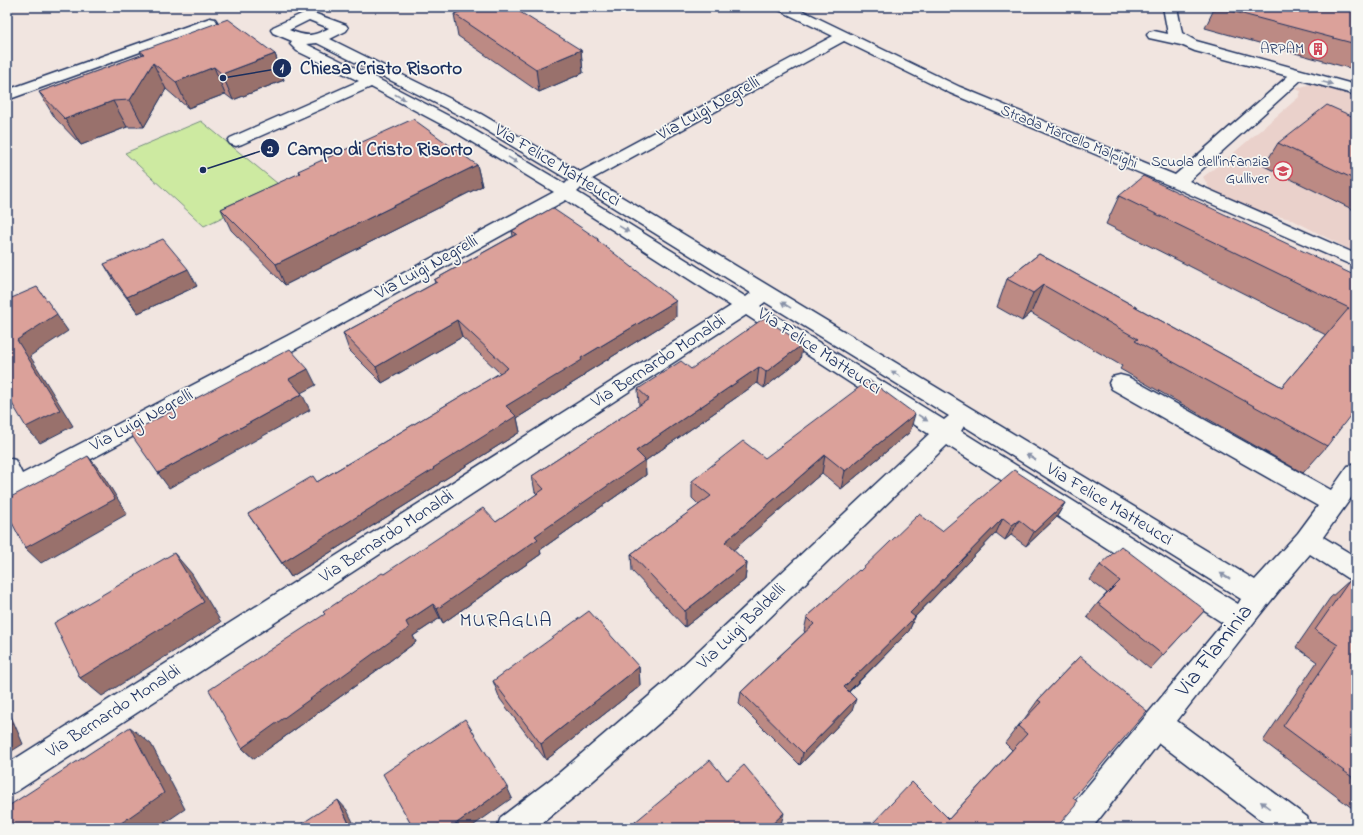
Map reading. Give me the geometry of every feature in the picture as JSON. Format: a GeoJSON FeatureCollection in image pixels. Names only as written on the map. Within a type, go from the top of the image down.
{"type":"FeatureCollection","features":[{"type":"Feature","properties":{"kind":"street","name":"Strada Marcello Malpighi"},"geometry":{"type":"LineString","coordinates":[[784,7],[955,90],[1178,182],[1356,262]]}},
{"type":"Feature","properties":{"kind":"street"},"geometry":{"type":"LineString","coordinates":[[1170,7],[1173,33],[1181,41]]}},
{"type":"Feature","properties":{"kind":"street"},"geometry":{"type":"LineString","coordinates":[[7,95],[210,22]]}},
{"type":"Feature","properties":{"kind":"street"},"geometry":{"type":"LineString","coordinates":[[1154,34],[1200,48],[1356,90]]}},
{"type":"Feature","properties":{"kind":"street","name":"Via Luigi Negrelli"},"geometry":{"type":"LineString","coordinates":[[12,490],[294,341],[842,36]]}},
{"type":"Feature","properties":{"kind":"street","name":"Via Felice Matteucci"},"geometry":{"type":"LineString","coordinates":[[1241,620],[954,424],[766,292],[573,186],[371,82],[308,42],[475,117],[573,186],[746,305],[954,424],[1259,596]]}},
{"type":"Feature","properties":{"kind":"street"},"geometry":{"type":"LineString","coordinates":[[1178,182],[1298,75]]}},
{"type":"Feature","properties":{"kind":"street"},"geometry":{"type":"LineString","coordinates":[[236,141],[371,82]]}},
{"type":"Feature","properties":{"kind":"street","name":"Via Bernardo Monaldi"},"geometry":{"type":"LineString","coordinates":[[7,781],[766,292]]}},
{"type":"Feature","properties":{"kind":"street"},"geometry":{"type":"LineString","coordinates":[[1120,383],[1334,503]]}},
{"type":"Feature","properties":{"kind":"street","name":"Via Luigi Baldelli"},"geometry":{"type":"LineString","coordinates":[[512,828],[569,782],[672,694],[954,424]]}},
{"type":"Feature","properties":{"kind":"street"},"geometry":{"type":"LineString","coordinates":[[7,467],[12,490]]}},
{"type":"Feature","properties":{"kind":"street","name":"Via Flaminia"},"geometry":{"type":"LineString","coordinates":[[1073,828],[1259,596],[1308,540],[1356,473]]}},
{"type":"Feature","properties":{"kind":"street"},"geometry":{"type":"LineString","coordinates":[[1308,540],[1356,570]]}},
{"type":"Feature","properties":{"kind":"street"},"geometry":{"type":"LineString","coordinates":[[1157,724],[1296,828]]}},
{"type":"Feature","properties":{"kind":"shaded area","name":"Scuola dell'infanzia Gulliver"},"geometry":{"type":"Polygon","coordinates":[[[1310,84],[1324,86],[1356,95],[1356,253],[1291,219],[1262,213],[1211,191],[1203,177],[1299,97],[1301,91],[1295,89],[1310,84]]]}},
{"type":"Feature","properties":{"kind":"green space"},"geometry":{"type":"Polygon","coordinates":[[[201,121],[283,188],[204,226],[125,153],[201,121]]]}},
{"type":"Feature","properties":{"kind":"building"},"geometry":{"type":"Polygon","coordinates":[[[473,7],[512,7],[581,50],[536,69],[454,14],[473,7]]]}},
{"type":"Feature","properties":{"kind":"building"},"geometry":{"type":"Polygon","coordinates":[[[1216,7],[1356,7],[1356,44],[1216,7]]]}},
{"type":"Feature","properties":{"kind":"building"},"geometry":{"type":"Polygon","coordinates":[[[228,19],[275,54],[222,74],[214,67],[176,82],[153,63],[130,100],[113,101],[65,119],[39,92],[144,54],[140,51],[228,19]]]}},
{"type":"Feature","properties":{"kind":"building"},"geometry":{"type":"Polygon","coordinates":[[[1327,105],[1356,118],[1356,180],[1278,143],[1327,105]]]}},
{"type":"Feature","properties":{"kind":"building"},"geometry":{"type":"Polygon","coordinates":[[[413,119],[477,165],[276,264],[221,209],[300,173],[298,171],[413,119]]]}},
{"type":"Feature","properties":{"kind":"building"},"geometry":{"type":"Polygon","coordinates":[[[1143,176],[1356,276],[1356,408],[1327,446],[1135,341],[1138,339],[1043,285],[1033,293],[1007,279],[1039,254],[1282,387],[1349,308],[1119,196],[1143,176]]]}},
{"type":"Feature","properties":{"kind":"building"},"geometry":{"type":"Polygon","coordinates":[[[552,208],[598,239],[597,240],[676,301],[581,358],[582,360],[506,406],[516,416],[433,468],[434,469],[282,563],[248,514],[313,476],[317,482],[508,368],[457,320],[376,367],[343,333],[437,282],[434,280],[517,234],[512,231],[552,208]]]}},
{"type":"Feature","properties":{"kind":"building"},"geometry":{"type":"Polygon","coordinates":[[[163,239],[188,269],[127,297],[104,264],[163,239]]]}},
{"type":"Feature","properties":{"kind":"building"},"geometry":{"type":"Polygon","coordinates":[[[37,287],[57,314],[17,340],[60,410],[26,427],[7,395],[7,384],[11,382],[7,375],[7,300],[37,287]]]}},
{"type":"Feature","properties":{"kind":"building"},"geometry":{"type":"Polygon","coordinates":[[[764,318],[803,344],[766,372],[759,367],[636,451],[645,460],[535,536],[538,539],[437,609],[433,604],[406,622],[409,628],[242,748],[209,690],[325,614],[323,612],[382,573],[384,574],[483,508],[496,522],[544,489],[532,476],[649,399],[638,389],[681,361],[691,369],[764,318]]]}},
{"type":"Feature","properties":{"kind":"building"},"geometry":{"type":"Polygon","coordinates":[[[290,349],[308,369],[289,379],[302,394],[158,473],[130,433],[290,349]]]}},
{"type":"Feature","properties":{"kind":"building"},"geometry":{"type":"Polygon","coordinates":[[[869,380],[915,414],[845,471],[825,455],[725,542],[747,563],[685,611],[631,554],[711,496],[692,481],[743,441],[765,458],[869,380]]]}},
{"type":"Feature","properties":{"kind":"building"},"geometry":{"type":"Polygon","coordinates":[[[88,456],[115,499],[25,548],[7,513],[7,499],[88,456]]]}},
{"type":"Feature","properties":{"kind":"building"},"geometry":{"type":"Polygon","coordinates":[[[1014,470],[1065,503],[1034,532],[1019,520],[1012,525],[1003,518],[910,613],[915,617],[844,687],[856,699],[803,753],[741,692],[814,624],[807,617],[859,570],[860,571],[919,514],[942,531],[1014,470]]]}},
{"type":"Feature","properties":{"kind":"building"},"geometry":{"type":"Polygon","coordinates":[[[1121,546],[1205,610],[1163,655],[1098,603],[1120,581],[1100,565],[1121,546]]]}},
{"type":"Feature","properties":{"kind":"building"},"geometry":{"type":"Polygon","coordinates":[[[174,553],[204,602],[80,678],[54,623],[174,553]]]}},
{"type":"Feature","properties":{"kind":"building"},"geometry":{"type":"Polygon","coordinates":[[[1350,580],[1356,584],[1356,780],[1283,726],[1338,645],[1315,630],[1350,580]]]}},
{"type":"Feature","properties":{"kind":"building"},"geometry":{"type":"Polygon","coordinates":[[[589,611],[639,667],[541,744],[493,681],[589,611]]]}},
{"type":"Feature","properties":{"kind":"building"},"geometry":{"type":"Polygon","coordinates":[[[1080,656],[1147,711],[1073,798],[1077,801],[1075,806],[1056,828],[876,828],[872,824],[912,782],[949,819],[1027,734],[1018,726],[1041,702],[1038,700],[1080,656]]]}},
{"type":"Feature","properties":{"kind":"building"},"geometry":{"type":"Polygon","coordinates":[[[465,719],[507,787],[450,828],[413,828],[383,774],[465,719]]]}},
{"type":"Feature","properties":{"kind":"building"},"geometry":{"type":"Polygon","coordinates":[[[130,727],[164,793],[114,828],[7,828],[7,807],[130,727]]]}},
{"type":"Feature","properties":{"kind":"building"},"geometry":{"type":"Polygon","coordinates":[[[710,760],[727,780],[744,765],[784,813],[768,828],[640,828],[635,822],[710,760]]]}},
{"type":"Feature","properties":{"kind":"building"},"geometry":{"type":"Polygon","coordinates":[[[338,800],[351,828],[295,828],[338,800]]]}},
{"type":"Feature","properties":{"kind":"place","name":"ARPAM"},"geometry":{"type":"Point","coordinates":[1318,49]}},
{"type":"Feature","properties":{"kind":"place","name":"Chiesa Cristo Risorto"},"geometry":{"type":"Point","coordinates":[223,78]}},
{"type":"Feature","properties":{"kind":"place","name":"Campo di Cristo Risorto"},"geometry":{"type":"Point","coordinates":[203,170]}},
{"type":"Feature","properties":{"kind":"place","name":"Scuola dell'infanzia Gulliver"},"geometry":{"type":"Point","coordinates":[1283,171]}},
{"type":"Feature","properties":{"kind":"district","name":"MURAGLIA"},"geometry":{"type":"Point","coordinates":[506,621]}}]}
